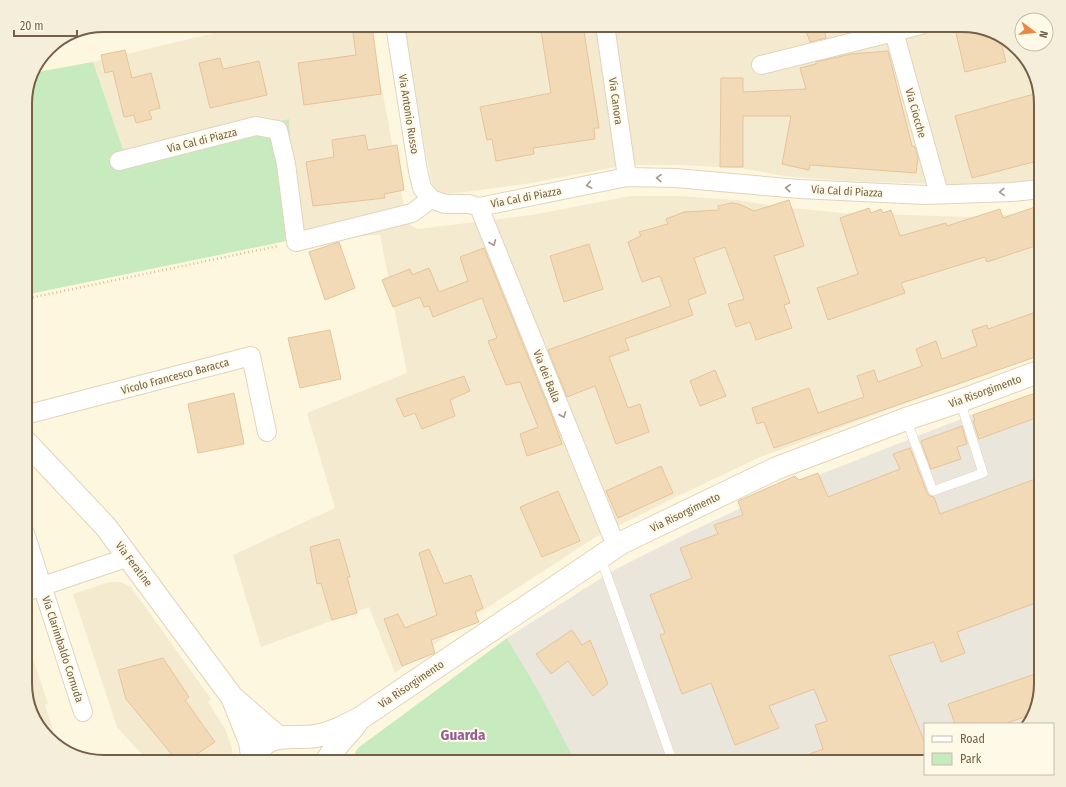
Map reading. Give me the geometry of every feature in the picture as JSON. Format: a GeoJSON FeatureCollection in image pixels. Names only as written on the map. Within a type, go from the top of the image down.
{"type":"FeatureCollection","features":[{"type":"Feature","properties":{"kind":"street","name":"Via Antonio Russo"},"geometry":{"type":"LineString","coordinates":[[396,32],[418,171],[422,188],[431,199]]}},
{"type":"Feature","properties":{"kind":"street","name":"Via Canora"},"geometry":{"type":"LineString","coordinates":[[606,32],[627,177]]}},
{"type":"Feature","properties":{"kind":"street"},"geometry":{"type":"LineString","coordinates":[[761,65],[894,32]]}},
{"type":"Feature","properties":{"kind":"street","name":"Via Ciocche"},"geometry":{"type":"LineString","coordinates":[[894,32],[939,194]]}},
{"type":"Feature","properties":{"kind":"street","name":"Via Cal di Piazza"},"geometry":{"type":"LineString","coordinates":[[119,161],[256,126],[278,130],[286,164],[296,242]]}},
{"type":"Feature","properties":{"kind":"street","name":"Via Cal di Piazza"},"geometry":{"type":"LineString","coordinates":[[431,199],[446,204],[469,204],[479,207],[627,177],[676,178],[798,189],[925,195],[1012,192],[1034,190]]}},
{"type":"Feature","properties":{"kind":"street"},"geometry":{"type":"LineString","coordinates":[[296,242],[412,214],[431,199]]}},
{"type":"Feature","properties":{"kind":"street","name":"Via dei Balla"},"geometry":{"type":"LineString","coordinates":[[479,207],[607,551]]}},
{"type":"Feature","properties":{"kind":"street","name":"Vicolo Francesco Baracca"},"geometry":{"type":"LineString","coordinates":[[32,414],[251,356],[267,432]]}},
{"type":"Feature","properties":{"kind":"street","name":"Via Risorgimento"},"geometry":{"type":"LineString","coordinates":[[256,755],[260,748],[267,742],[287,737],[328,733],[343,728],[362,717],[607,551],[777,468],[906,418],[960,401],[1034,374]]}},
{"type":"Feature","properties":{"kind":"street","name":"Via Feratine"},"geometry":{"type":"LineString","coordinates":[[32,448],[106,527],[232,697],[250,742],[252,755]]}},
{"type":"Feature","properties":{"kind":"street","name":"Via Clarimbaldo Cornuda"},"geometry":{"type":"LineString","coordinates":[[32,555],[83,712]]}},
{"type":"Feature","properties":{"kind":"street","name":"Via Clarimbaldo Cornuda"},"geometry":{"type":"LineString","coordinates":[[32,590],[129,557]]}},
{"type":"Feature","properties":{"kind":"street","name":"Via Feratine"},"geometry":{"type":"LineString","coordinates":[[232,697],[287,737]]}},
{"type":"Feature","properties":{"kind":"street","name":"Via Risorgimento"},"geometry":{"type":"LineString","coordinates":[[330,755],[362,717]]}},
{"type":"Feature","properties":{"kind":"street"},"geometry":{"type":"LineString","coordinates":[[287,737],[307,743],[316,755]]}},
{"type":"Feature","properties":{"kind":"lane"},"geometry":{"type":"LineString","coordinates":[[906,418],[933,491],[983,473],[960,401]]}},
{"type":"Feature","properties":{"kind":"lane"},"geometry":{"type":"LineString","coordinates":[[607,551],[604,567],[670,755]]}},
{"type":"Feature","properties":{"kind":"path"},"geometry":{"type":"LineString","coordinates":[[32,298],[296,242]]}},
{"type":"Feature","properties":{"kind":"shaded area"},"geometry":{"type":"Polygon","coordinates":[[[219,32],[371,32],[406,218],[410,225],[418,229],[532,215],[630,196],[677,196],[737,200],[781,207],[843,213],[969,217],[1034,213],[1034,358],[974,378],[758,458],[678,496],[594,538],[465,622],[395,673],[369,607],[261,647],[233,555],[335,508],[307,413],[407,373],[380,235],[296,239],[289,119],[125,155],[93,62],[219,32]]]}},
{"type":"Feature","properties":{"kind":"shaded area"},"geometry":{"type":"Polygon","coordinates":[[[403,32],[976,33],[994,39],[1013,53],[1027,72],[1032,86],[1034,104],[1034,181],[968,185],[845,181],[784,176],[741,168],[678,165],[626,165],[526,184],[434,196],[403,32]]]}},
{"type":"Feature","properties":{"kind":"shaded area"},"geometry":{"type":"Polygon","coordinates":[[[1034,394],[1034,683],[1033,697],[1027,715],[1022,723],[924,723],[924,755],[571,755],[538,690],[507,638],[614,570],[694,530],[773,493],[971,415],[1034,394]]]}},
{"type":"Feature","properties":{"kind":"shaded area"},"geometry":{"type":"Polygon","coordinates":[[[109,582],[121,582],[131,587],[211,699],[208,702],[225,729],[232,748],[232,755],[143,755],[117,727],[73,594],[109,582]]]}},
{"type":"Feature","properties":{"kind":"shaded area"},"geometry":{"type":"Polygon","coordinates":[[[32,656],[48,703],[45,705],[55,736],[39,715],[34,701],[32,687],[32,656]]]}},
{"type":"Feature","properties":{"kind":"green space"},"geometry":{"type":"Polygon","coordinates":[[[93,62],[125,155],[289,119],[296,239],[32,294],[32,100],[34,86],[39,72],[93,62]]]}},
{"type":"Feature","properties":{"kind":"green space"},"geometry":{"type":"Polygon","coordinates":[[[507,638],[538,690],[572,755],[354,755],[358,748],[507,638]]]}},
{"type":"Feature","properties":{"kind":"building"},"geometry":{"type":"Polygon","coordinates":[[[353,32],[373,32],[381,94],[304,105],[298,63],[356,55],[353,32]]]}},
{"type":"Feature","properties":{"kind":"building"},"geometry":{"type":"Polygon","coordinates":[[[541,32],[584,32],[599,128],[594,128],[595,139],[533,148],[534,154],[496,161],[492,139],[487,140],[480,107],[551,93],[541,32]]]}},
{"type":"Feature","properties":{"kind":"building"},"geometry":{"type":"Polygon","coordinates":[[[806,32],[825,32],[826,38],[810,42],[806,32]]]}},
{"type":"Feature","properties":{"kind":"building"},"geometry":{"type":"Polygon","coordinates":[[[956,33],[976,33],[994,39],[1001,44],[1006,62],[965,72],[956,33]]]}},
{"type":"Feature","properties":{"kind":"building"},"geometry":{"type":"Polygon","coordinates":[[[125,50],[132,78],[151,73],[160,108],[149,111],[152,119],[136,123],[134,115],[124,117],[113,71],[105,73],[101,55],[125,50]]]}},
{"type":"Feature","properties":{"kind":"building"},"geometry":{"type":"Polygon","coordinates":[[[888,51],[912,146],[915,147],[918,158],[916,173],[810,165],[809,170],[782,164],[791,116],[743,116],[743,167],[720,167],[721,78],[743,78],[743,92],[806,89],[800,68],[816,64],[816,62],[851,54],[888,51]]]}},
{"type":"Feature","properties":{"kind":"building"},"geometry":{"type":"Polygon","coordinates":[[[220,58],[223,69],[259,61],[267,95],[210,108],[199,63],[220,58]]]}},
{"type":"Feature","properties":{"kind":"building"},"geometry":{"type":"Polygon","coordinates":[[[1033,94],[1034,162],[972,178],[955,116],[1033,94]]]}},
{"type":"Feature","properties":{"kind":"building"},"geometry":{"type":"Polygon","coordinates":[[[365,135],[368,150],[397,145],[404,190],[384,194],[385,198],[313,206],[306,162],[334,157],[332,140],[365,135]]]}},
{"type":"Feature","properties":{"kind":"building"},"geometry":{"type":"Polygon","coordinates":[[[789,200],[804,246],[774,256],[790,303],[784,305],[792,328],[756,340],[750,322],[736,327],[728,304],[744,299],[725,247],[694,258],[706,293],[688,300],[693,315],[625,339],[629,350],[609,357],[628,408],[640,404],[649,432],[616,444],[595,386],[567,397],[548,350],[671,306],[660,276],[642,282],[628,242],[641,236],[639,232],[668,224],[666,219],[684,212],[719,210],[718,206],[731,203],[739,204],[754,211],[789,200]]]}},
{"type":"Feature","properties":{"kind":"building"},"geometry":{"type":"Polygon","coordinates":[[[1034,207],[1034,246],[987,262],[985,257],[901,283],[905,293],[828,320],[817,288],[858,274],[840,218],[869,208],[871,213],[881,209],[883,213],[891,210],[900,236],[946,223],[947,226],[1000,209],[1003,218],[1034,207]]]}},
{"type":"Feature","properties":{"kind":"building"},"geometry":{"type":"Polygon","coordinates":[[[339,242],[355,288],[325,300],[309,252],[339,242]]]}},
{"type":"Feature","properties":{"kind":"building"},"geometry":{"type":"Polygon","coordinates":[[[589,244],[603,289],[564,302],[550,256],[589,244]]]}},
{"type":"Feature","properties":{"kind":"building"},"geometry":{"type":"Polygon","coordinates":[[[484,248],[562,444],[527,456],[520,434],[538,427],[520,382],[506,385],[488,341],[497,338],[482,298],[433,317],[429,306],[424,307],[420,297],[393,307],[382,280],[410,269],[412,275],[429,268],[439,292],[468,281],[460,257],[484,248]]]}},
{"type":"Feature","properties":{"kind":"building"},"geometry":{"type":"Polygon","coordinates":[[[1033,313],[1034,357],[774,448],[764,422],[757,424],[752,408],[809,388],[818,413],[864,397],[857,376],[874,370],[878,382],[922,366],[916,349],[936,341],[942,359],[977,346],[972,330],[987,325],[988,329],[1033,313]]]}},
{"type":"Feature","properties":{"kind":"building"},"geometry":{"type":"Polygon","coordinates":[[[330,330],[341,379],[300,388],[288,338],[330,330]]]}},
{"type":"Feature","properties":{"kind":"building"},"geometry":{"type":"Polygon","coordinates":[[[715,370],[726,396],[700,406],[690,381],[715,370]]]}},
{"type":"Feature","properties":{"kind":"building"},"geometry":{"type":"Polygon","coordinates":[[[464,376],[470,391],[450,400],[455,416],[422,429],[415,413],[404,417],[396,399],[464,376]]]}},
{"type":"Feature","properties":{"kind":"building"},"geometry":{"type":"Polygon","coordinates":[[[234,393],[244,444],[198,453],[188,404],[234,393]]]}},
{"type":"Feature","properties":{"kind":"building"},"geometry":{"type":"Polygon","coordinates":[[[1034,393],[1034,419],[979,439],[973,421],[975,421],[973,415],[1034,393]]]}},
{"type":"Feature","properties":{"kind":"building"},"geometry":{"type":"Polygon","coordinates":[[[962,426],[967,444],[957,447],[961,459],[931,469],[921,441],[962,426]]]}},
{"type":"Feature","properties":{"kind":"building"},"geometry":{"type":"Polygon","coordinates":[[[910,448],[927,493],[934,497],[940,514],[1034,480],[1034,604],[957,632],[965,653],[941,662],[934,642],[889,656],[924,741],[924,755],[807,755],[823,749],[815,725],[827,721],[814,689],[769,706],[779,728],[735,745],[711,683],[682,694],[660,635],[665,633],[650,595],[692,578],[680,548],[718,534],[714,525],[743,515],[738,501],[795,476],[799,480],[818,473],[828,497],[900,469],[893,454],[910,448]]]}},
{"type":"Feature","properties":{"kind":"building"},"geometry":{"type":"Polygon","coordinates":[[[661,466],[673,493],[618,518],[606,491],[661,466]]]}},
{"type":"Feature","properties":{"kind":"building"},"geometry":{"type":"Polygon","coordinates":[[[558,491],[580,541],[542,557],[520,507],[558,491]]]}},
{"type":"Feature","properties":{"kind":"building"},"geometry":{"type":"Polygon","coordinates":[[[339,539],[350,577],[347,577],[357,613],[332,620],[321,583],[317,584],[310,547],[339,539]]]}},
{"type":"Feature","properties":{"kind":"building"},"geometry":{"type":"Polygon","coordinates":[[[429,549],[444,584],[471,575],[483,608],[475,612],[479,622],[431,640],[435,653],[402,666],[384,619],[398,614],[405,628],[437,615],[419,553],[429,549]]]}},
{"type":"Feature","properties":{"kind":"building"},"geometry":{"type":"Polygon","coordinates":[[[572,630],[582,645],[590,640],[608,684],[593,696],[568,661],[551,674],[536,654],[572,630]]]}},
{"type":"Feature","properties":{"kind":"building"},"geometry":{"type":"Polygon","coordinates":[[[163,658],[189,697],[185,700],[215,742],[196,755],[172,755],[126,699],[118,670],[163,658]]]}},
{"type":"Feature","properties":{"kind":"building"},"geometry":{"type":"Polygon","coordinates":[[[1034,674],[1033,697],[1027,715],[1007,723],[955,723],[948,704],[1034,674]]]}},
{"type":"Feature","properties":{"kind":"district","name":"Guarda"},"geometry":{"type":"Point","coordinates":[463,735]}}]}
